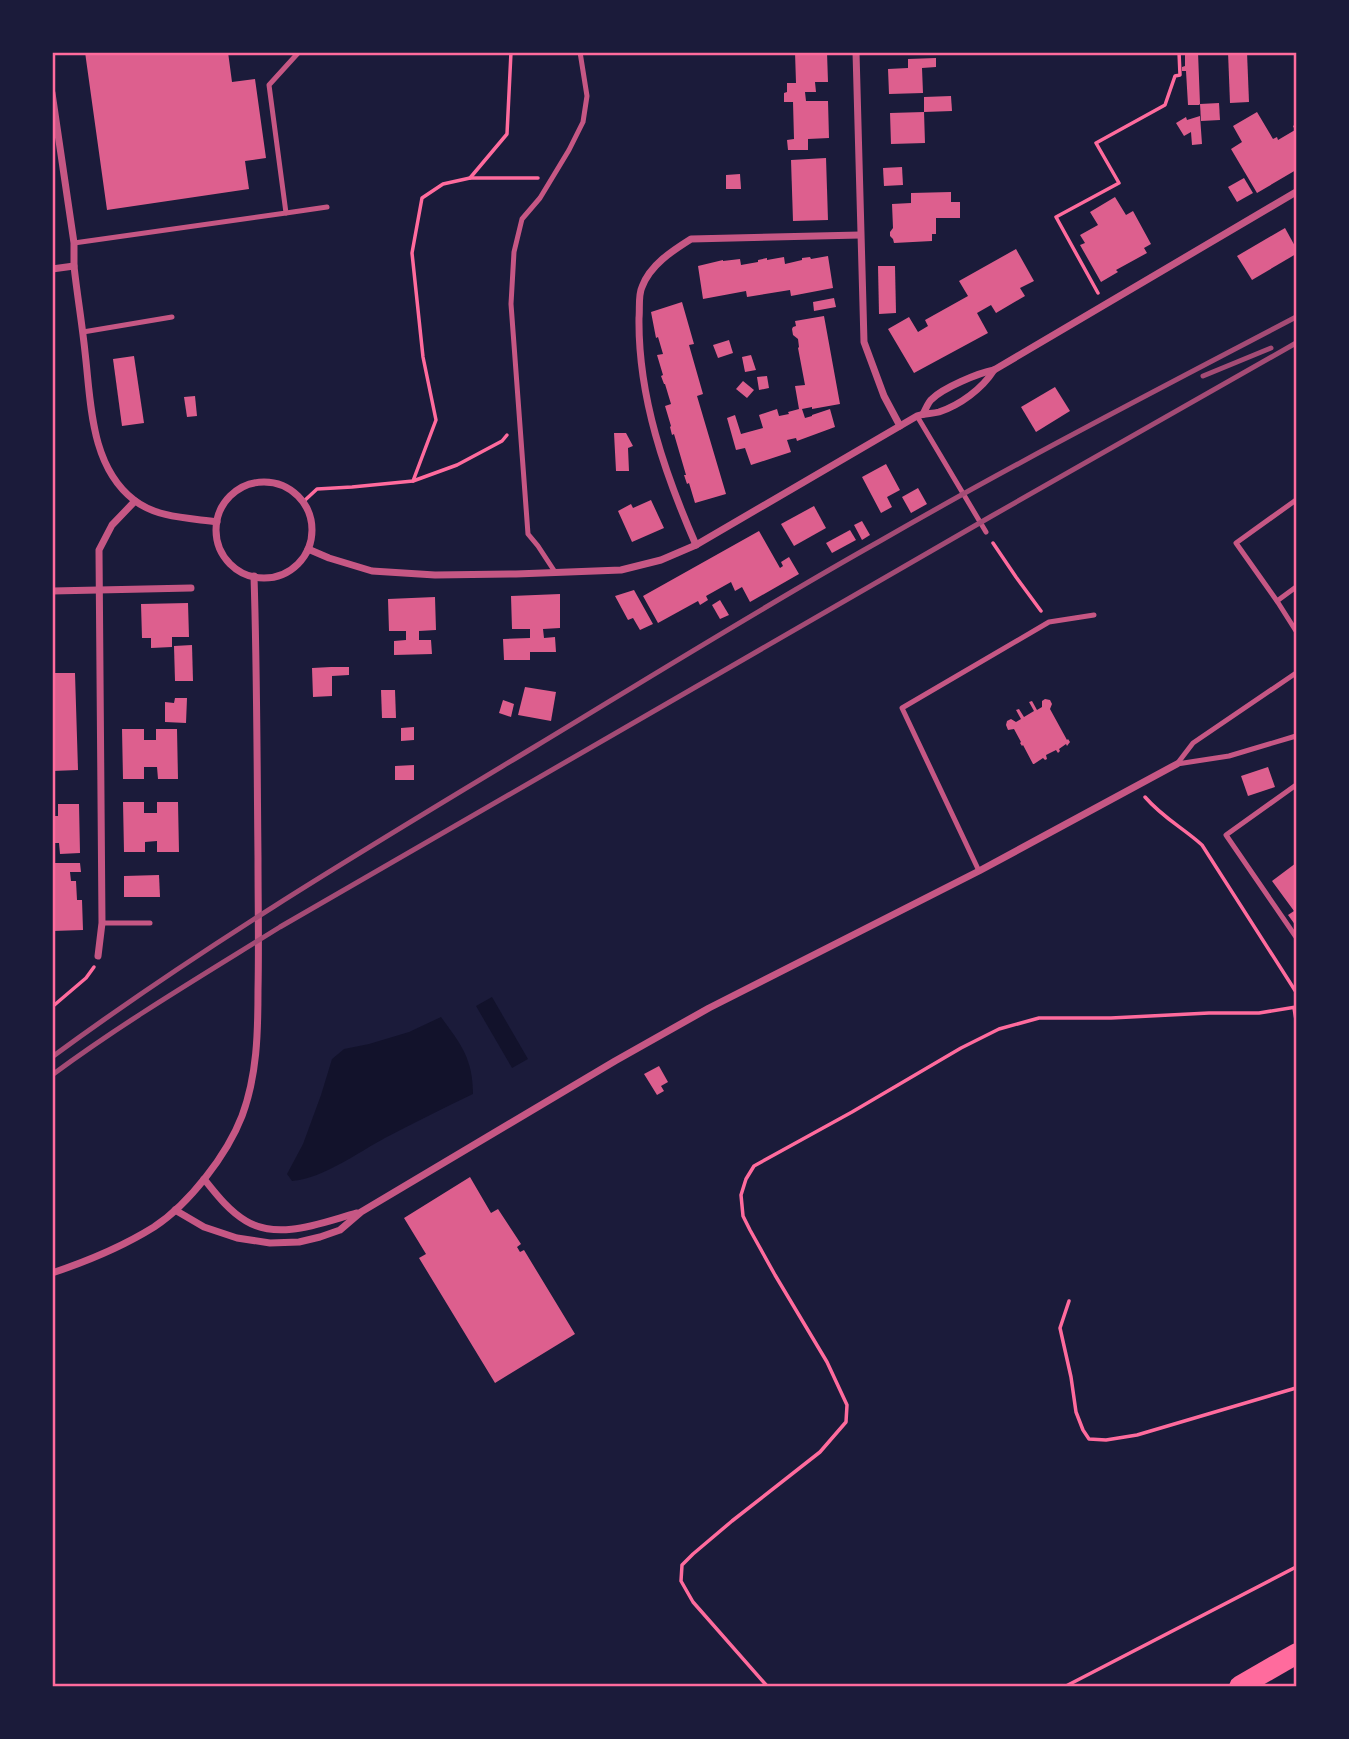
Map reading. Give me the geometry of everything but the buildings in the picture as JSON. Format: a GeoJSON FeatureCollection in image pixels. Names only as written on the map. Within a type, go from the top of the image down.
{"type":"FeatureCollection","features":[{"type":"Feature","properties":{"kind":"highway"},"geometry":{"type":"LineString","coordinates":[[1240,1686],[1297,1654]]}},
{"type":"Feature","properties":{"kind":"street"},"geometry":{"type":"LineString","coordinates":[[856,52],[864,342],[884,396],[900,426]]}},
{"type":"Feature","properties":{"kind":"street"},"geometry":{"type":"LineString","coordinates":[[52,93],[74,243],[74,266],[93,425],[101,454],[114,480],[135,501],[153,511],[173,517],[217,522]]}},
{"type":"Feature","properties":{"kind":"street"},"geometry":{"type":"LineString","coordinates":[[920,415],[931,399],[981,372],[994,370],[1297,192]]}},
{"type":"Feature","properties":{"kind":"street"},"geometry":{"type":"LineString","coordinates":[[696,545],[679,507],[656,437],[646,392],[639,336],[640,288],[652,269],[691,239],[860,235]]}},
{"type":"Feature","properties":{"kind":"street"},"geometry":{"type":"LineString","coordinates":[[52,269],[74,266]]}},
{"type":"Feature","properties":{"kind":"street"},"geometry":{"type":"LineString","coordinates":[[308,549],[372,571],[435,575],[621,570],[640,566],[696,545],[920,415],[937,413],[957,404],[988,380],[994,370]]}},
{"type":"Feature","properties":{"kind":"street"},"geometry":{"type":"LineString","coordinates":[[259,482],[272,482],[294,492],[303,502],[312,525],[311,537],[308,549],[291,569],[267,578],[254,576],[232,566],[224,557],[216,534],[217,522],[220,510],[236,491],[259,482]]}},
{"type":"Feature","properties":{"kind":"street"},"geometry":{"type":"LineString","coordinates":[[98,956],[102,923],[99,550],[112,525],[135,501]]}},
{"type":"Feature","properties":{"kind":"street"},"geometry":{"type":"LineString","coordinates":[[52,1273],[110,1251],[155,1226],[175,1210],[215,1165],[241,1117],[252,1079],[257,1040],[259,959],[254,576]]}},
{"type":"Feature","properties":{"kind":"street"},"geometry":{"type":"LineString","coordinates":[[52,591],[191,588]]}},
{"type":"Feature","properties":{"kind":"street"},"geometry":{"type":"LineString","coordinates":[[175,1210],[204,1227],[237,1238],[270,1243],[299,1242],[340,1230],[361,1212],[697,1015],[979,870],[1177,764]]}},
{"type":"Feature","properties":{"kind":"street"},"geometry":{"type":"LineString","coordinates":[[204,1179],[218,1197],[246,1222],[264,1228],[290,1230],[310,1227],[361,1212]]}},
{"type":"Feature","properties":{"kind":"lane"},"geometry":{"type":"LineString","coordinates":[[286,214],[270,85],[299,52]]}},
{"type":"Feature","properties":{"kind":"lane"},"geometry":{"type":"LineString","coordinates":[[555,572],[528,534],[511,304],[514,252],[522,219],[540,198],[583,122],[587,96],[580,52]]}},
{"type":"Feature","properties":{"kind":"lane"},"geometry":{"type":"LineString","coordinates":[[74,243],[327,207]]}},
{"type":"Feature","properties":{"kind":"lane"},"geometry":{"type":"LineString","coordinates":[[83,332],[172,317]]}},
{"type":"Feature","properties":{"kind":"lane"},"geometry":{"type":"LineString","coordinates":[[920,415],[986,532]]}},
{"type":"Feature","properties":{"kind":"lane"},"geometry":{"type":"LineString","coordinates":[[1297,500],[1236,543],[1297,631]]}},
{"type":"Feature","properties":{"kind":"lane"},"geometry":{"type":"LineString","coordinates":[[1276,601],[1297,587]]}},
{"type":"Feature","properties":{"kind":"lane"},"geometry":{"type":"LineString","coordinates":[[979,870],[901,708],[1049,621],[1094,615]]}},
{"type":"Feature","properties":{"kind":"lane"},"geometry":{"type":"LineString","coordinates":[[1177,764],[1193,743],[1297,673]]}},
{"type":"Feature","properties":{"kind":"lane"},"geometry":{"type":"LineString","coordinates":[[1177,764],[1229,756],[1297,736]]}},
{"type":"Feature","properties":{"kind":"lane"},"geometry":{"type":"LineString","coordinates":[[1297,785],[1227,835],[1297,937]]}},
{"type":"Feature","properties":{"kind":"lane"},"geometry":{"type":"LineString","coordinates":[[102,923],[150,923]]}},
{"type":"Feature","properties":{"kind":"path"},"geometry":{"type":"LineString","coordinates":[[470,178],[507,134],[511,52]]}},
{"type":"Feature","properties":{"kind":"path"},"geometry":{"type":"LineString","coordinates":[[1093,285],[1056,217],[1119,183],[1096,143],[1165,104],[1175,76],[1180,75],[1179,52]]}},
{"type":"Feature","properties":{"kind":"path"},"geometry":{"type":"LineString","coordinates":[[414,481],[436,420],[423,357],[412,253],[422,198],[443,184],[470,178],[552,178]]}},
{"type":"Feature","properties":{"kind":"path"},"geometry":{"type":"LineString","coordinates":[[303,502],[317,489],[414,481],[457,465],[502,441],[520,421]]}},
{"type":"Feature","properties":{"kind":"path"},"geometry":{"type":"LineString","coordinates":[[986,532],[1049,621]]}},
{"type":"Feature","properties":{"kind":"path"},"geometry":{"type":"LineString","coordinates":[[1136,786],[1156,810],[1202,845],[1297,992]]}},
{"type":"Feature","properties":{"kind":"path"},"geometry":{"type":"LineString","coordinates":[[52,1007],[86,978],[94,968],[98,956]]}},
{"type":"Feature","properties":{"kind":"path"},"geometry":{"type":"LineString","coordinates":[[767,1686],[693,1602],[681,1581],[682,1565],[732,1521],[820,1452],[846,1422],[847,1405],[827,1362],[743,1216],[741,1195],[754,1166],[961,1048],[999,1029],[1039,1018],[1259,1013],[1295,1008],[1297,1020]]}},
{"type":"Feature","properties":{"kind":"path"},"geometry":{"type":"LineString","coordinates":[[1069,1301],[1060,1328],[1076,1412],[1089,1438],[1106,1440],[1137,1435],[1297,1388]]}},
{"type":"Feature","properties":{"kind":"path"},"geometry":{"type":"LineString","coordinates":[[1066,1686],[1297,1567]]}},
{"type":"Feature","properties":{"kind":"shaded area"},"geometry":{"type":"Polygon","coordinates":[[[492,997],[528,1059],[512,1068],[476,1006],[492,997]]]}},
{"type":"Feature","properties":{"kind":"shaded area"},"geometry":{"type":"Polygon","coordinates":[[[441,1017],[468,1061],[473,1094],[328,1170],[292,1181],[287,1174],[303,1144],[332,1059],[344,1049],[409,1032],[441,1017]]]}},
{"type":"Feature","properties":{"kind":"railway"},"geometry":{"type":"LineString","coordinates":[[52,1057],[170,974],[291,896],[750,616],[983,483],[1296,317]]}},
{"type":"Feature","properties":{"kind":"railway"},"geometry":{"type":"LineString","coordinates":[[52,1075],[136,1017],[280,927],[1296,343]]}},
{"type":"Feature","properties":{"kind":"railway"},"geometry":{"type":"LineString","coordinates":[[1203,376],[1271,348]]}}]}
